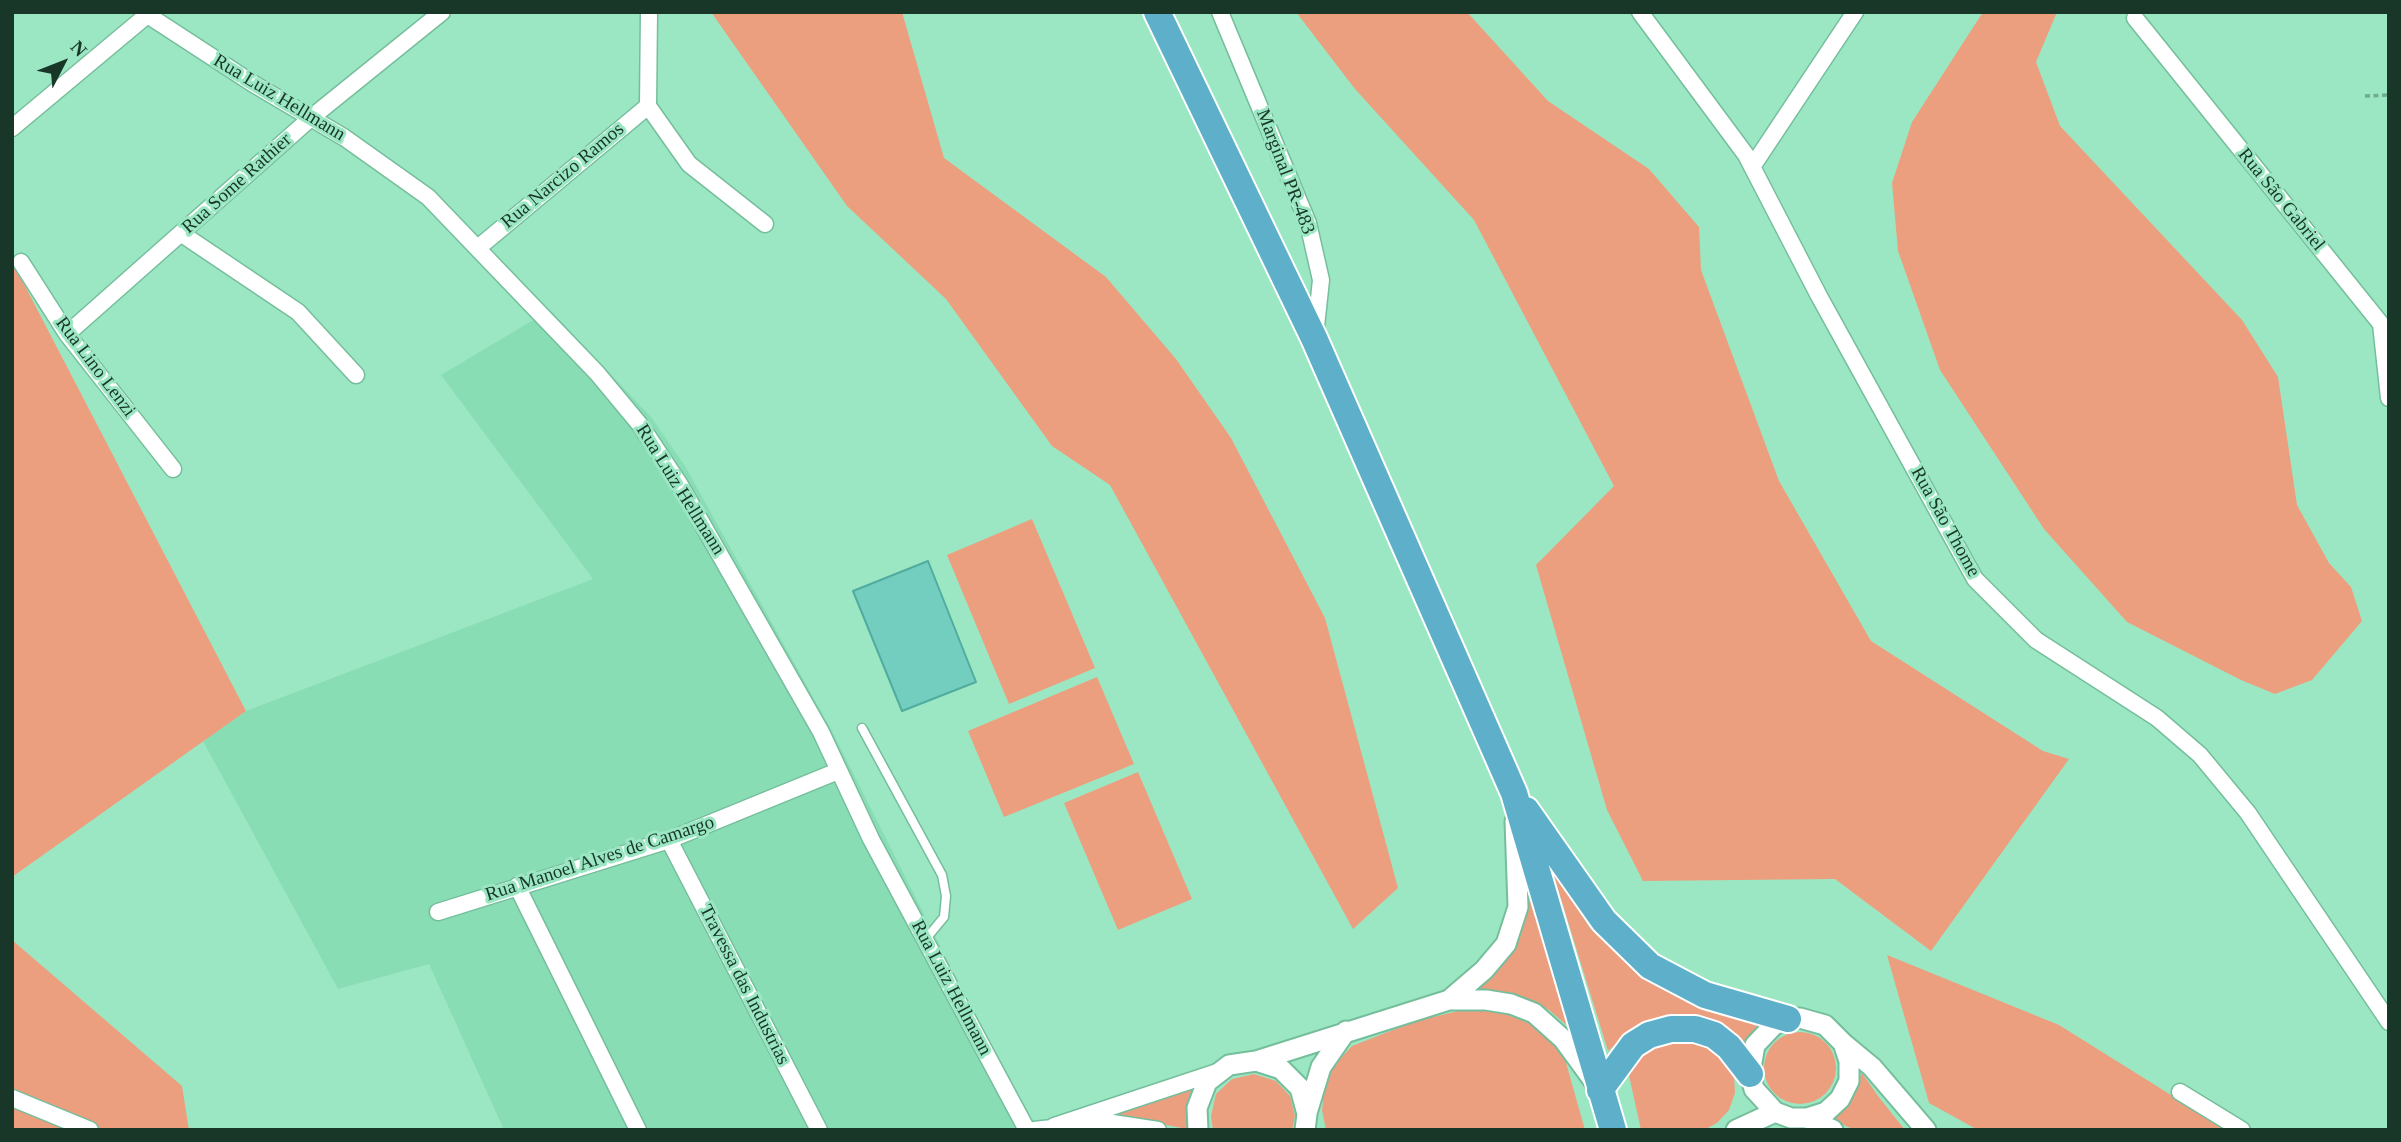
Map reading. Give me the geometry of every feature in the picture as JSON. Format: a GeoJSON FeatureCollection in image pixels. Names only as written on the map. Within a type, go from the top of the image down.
{"type":"FeatureCollection","features":[{"type":"Feature","properties":{"kind":"highway"},"geometry":{"type":"LineString","coordinates":[[1157,12],[1314,338],[1514,793],[1613,1129]]}},
{"type":"Feature","properties":{"kind":"highway"},"geometry":{"type":"LineString","coordinates":[[1514,793],[1604,921],[1650,966],[1705,995],[1788,1019]]}},
{"type":"Feature","properties":{"kind":"highway"},"geometry":{"type":"LineString","coordinates":[[1600,1090],[1633,1045],[1649,1035],[1671,1029],[1695,1029],[1714,1035],[1729,1047],[1750,1074]]}},
{"type":"Feature","properties":{"kind":"street","name":"Rua Some Rathier"},"geometry":{"type":"LineString","coordinates":[[67,334],[312,117],[442,12]]}},
{"type":"Feature","properties":{"kind":"street"},"geometry":{"type":"LineString","coordinates":[[649,12],[648,106],[689,164],[765,224]]}},
{"type":"Feature","properties":{"kind":"street","name":"Marginal PR-483"},"geometry":{"type":"LineString","coordinates":[[1220,12],[1308,223],[1321,280],[1314,338]]}},
{"type":"Feature","properties":{"kind":"street","name":"Rua São Thome"},"geometry":{"type":"LineString","coordinates":[[1640,12],[1752,167],[1819,296],[1975,579],[2036,640],[2157,719],[2200,755],[2248,813],[2386,1018]]}},
{"type":"Feature","properties":{"kind":"street"},"geometry":{"type":"LineString","coordinates":[[1752,167],[1855,12]]}},
{"type":"Feature","properties":{"kind":"street","name":"Rua Luiz Hellmann"},"geometry":{"type":"LineString","coordinates":[[145,14],[391,168],[428,197],[479,247],[597,373],[641,426],[723,558],[821,732],[838,771],[925,940],[1027,1130]]}},
{"type":"Feature","properties":{"kind":"street"},"geometry":{"type":"LineString","coordinates":[[12,128],[145,14]]}},
{"type":"Feature","properties":{"kind":"street","name":"Rua São Gabriel"},"geometry":{"type":"LineString","coordinates":[[2135,18],[2385,324],[2389,398]]}},
{"type":"Feature","properties":{"kind":"street","name":"Rua Narcizo Ramos"},"geometry":{"type":"LineString","coordinates":[[479,247],[648,106]]}},
{"type":"Feature","properties":{"kind":"street"},"geometry":{"type":"LineString","coordinates":[[182,234],[298,312],[356,374]]}},
{"type":"Feature","properties":{"kind":"street","name":"Rua Lino Lenzi"},"geometry":{"type":"LineString","coordinates":[[21,262],[67,334],[173,470]]}},
{"type":"Feature","properties":{"kind":"street","name":"Rua Manoel Alves de Camargo"},"geometry":{"type":"LineString","coordinates":[[438,912],[669,840],[838,771]]}},
{"type":"Feature","properties":{"kind":"street"},"geometry":{"type":"LineString","coordinates":[[1449,1000],[1484,970],[1506,944],[1518,907],[1514,793]]}},
{"type":"Feature","properties":{"kind":"street","name":"Travessa das Industrias"},"geometry":{"type":"LineString","coordinates":[[669,840],[819,1130]]}},
{"type":"Feature","properties":{"kind":"street"},"geometry":{"type":"LineString","coordinates":[[517,886],[639,1130]]}},
{"type":"Feature","properties":{"kind":"street"},"geometry":{"type":"LineString","coordinates":[[2386,1018],[2389,993]]}},
{"type":"Feature","properties":{"kind":"street"},"geometry":{"type":"LineString","coordinates":[[1054,1126],[1217,1072],[1229,1065],[1256,1061],[1449,1000],[1498,1002],[1534,1013],[1563,1039],[1600,1090]]}},
{"type":"Feature","properties":{"kind":"street"},"geometry":{"type":"LineString","coordinates":[[1843,1043],[1849,1061],[1849,1081],[1840,1099],[1826,1112],[1807,1118],[1791,1118],[1775,1112],[1754,1089],[1750,1074],[1755,1045],[1769,1029],[1788,1019],[1800,1018],[1825,1025],[1872,1067],[1926,1130]]}},
{"type":"Feature","properties":{"kind":"street"},"geometry":{"type":"LineString","coordinates":[[1306,1125],[1321,1067],[1346,1031]]}},
{"type":"Feature","properties":{"kind":"street"},"geometry":{"type":"LineString","coordinates":[[1256,1061],[1281,1069],[1300,1088],[1306,1125]]}},
{"type":"Feature","properties":{"kind":"street"},"geometry":{"type":"LineString","coordinates":[[1198,1130],[1197,1108],[1200,1094],[1217,1072]]}},
{"type":"Feature","properties":{"kind":"street"},"geometry":{"type":"LineString","coordinates":[[2180,1092],[2242,1130]]}},
{"type":"Feature","properties":{"kind":"street"},"geometry":{"type":"LineString","coordinates":[[12,1098],[90,1130]]}},
{"type":"Feature","properties":{"kind":"street"},"geometry":{"type":"LineString","coordinates":[[1736,1130],[1775,1112]]}},
{"type":"Feature","properties":{"kind":"street"},"geometry":{"type":"LineString","coordinates":[[1807,1118],[1833,1130]]}},
{"type":"Feature","properties":{"kind":"street"},"geometry":{"type":"LineString","coordinates":[[1034,1130],[1106,1122],[1158,1130]]}},
{"type":"Feature","properties":{"kind":"lane"},"geometry":{"type":"LineString","coordinates":[[862,728],[942,875],[946,896],[944,917],[925,940]]}},
{"type":"Feature","properties":{"kind":"path"},"geometry":{"type":"LineString","coordinates":[[2365,96],[2389,95]]}},
{"type":"Feature","properties":{"kind":"shaded area"},"geometry":{"type":"Polygon","coordinates":[[[711,12],[902,12],[944,158],[1106,277],[1176,359],[1231,438],[1325,618],[1398,888],[1353,929],[1110,485],[1052,446],[946,299],[847,206],[711,12]]]}},
{"type":"Feature","properties":{"kind":"shaded area"},"geometry":{"type":"Polygon","coordinates":[[[1296,12],[1467,12],[1548,101],[1649,169],[1699,227],[1701,270],[1779,481],[1871,641],[2043,751],[2069,759],[1931,951],[1835,879],[1643,881],[1607,810],[1536,565],[1614,486],[1474,220],[1355,89],[1296,12]]]}},
{"type":"Feature","properties":{"kind":"shaded area"},"geometry":{"type":"Polygon","coordinates":[[[1983,12],[2057,12],[2036,62],[2060,126],[2242,320],[2278,377],[2297,505],[2329,563],[2351,587],[2362,621],[2312,680],[2275,694],[2241,680],[2127,622],[2044,529],[1940,370],[1898,251],[1892,183],[1912,122],[1983,12]]]}},
{"type":"Feature","properties":{"kind":"shaded area"},"geometry":{"type":"Polygon","coordinates":[[[12,261],[246,711],[12,877],[12,261]]]}},
{"type":"Feature","properties":{"kind":"shaded area"},"geometry":{"type":"Polygon","coordinates":[[[550,310],[651,417],[685,466],[832,731],[1029,1123],[1006,1130],[504,1130],[429,964],[338,989],[203,741],[246,711],[593,579],[441,375],[550,310]]]}},
{"type":"Feature","properties":{"kind":"shaded area"},"geometry":{"type":"Polygon","coordinates":[[[1032,519],[1095,668],[1009,704],[947,555],[1032,519]]]}},
{"type":"Feature","properties":{"kind":"shaded area"},"geometry":{"type":"Polygon","coordinates":[[[1097,677],[1134,764],[1004,817],[968,731],[1097,677]]]}},
{"type":"Feature","properties":{"kind":"shaded area"},"geometry":{"type":"Polygon","coordinates":[[[1138,772],[1192,899],[1118,930],[1064,803],[1138,772]]]}},
{"type":"Feature","properties":{"kind":"shaded area"},"geometry":{"type":"Polygon","coordinates":[[[1552,870],[1590,928],[1642,977],[1694,1005],[1763,1022],[1744,1044],[1734,1037],[1626,1035],[1608,1051],[1552,870]]]}},
{"type":"Feature","properties":{"kind":"shaded area"},"geometry":{"type":"Polygon","coordinates":[[[1528,889],[1570,1028],[1549,1010],[1525,998],[1512,995],[1462,995],[1525,909],[1528,889]]]}},
{"type":"Feature","properties":{"kind":"shaded area"},"geometry":{"type":"Polygon","coordinates":[[[12,940],[182,1086],[189,1130],[12,1130],[12,940]]]}},
{"type":"Feature","properties":{"kind":"shaded area"},"geometry":{"type":"Polygon","coordinates":[[[1887,955],[2059,1025],[2227,1130],[1978,1130],[1929,1103],[1887,955]]]}},
{"type":"Feature","properties":{"kind":"shaded area"},"geometry":{"type":"Polygon","coordinates":[[[1471,1008],[1501,1010],[1529,1021],[1558,1048],[1565,1059],[1585,1130],[1326,1130],[1322,1110],[1325,1085],[1336,1063],[1352,1046],[1416,1021],[1471,1008]]]}},
{"type":"Feature","properties":{"kind":"shaded area"},"geometry":{"type":"Polygon","coordinates":[[[1800,1032],[1820,1038],[1830,1048],[1836,1068],[1830,1088],[1820,1098],[1800,1104],[1780,1098],[1770,1088],[1764,1068],[1770,1048],[1780,1038],[1800,1032]]]}},
{"type":"Feature","properties":{"kind":"shaded area"},"geometry":{"type":"Polygon","coordinates":[[[1686,1039],[1717,1050],[1734,1074],[1735,1093],[1729,1110],[1717,1123],[1704,1130],[1641,1130],[1628,1071],[1646,1047],[1686,1039]]]}},
{"type":"Feature","properties":{"kind":"shaded area"},"geometry":{"type":"Polygon","coordinates":[[[1862,1073],[1905,1130],[1855,1130],[1828,1118],[1853,1093],[1862,1073]]]}},
{"type":"Feature","properties":{"kind":"shaded area"},"geometry":{"type":"Polygon","coordinates":[[[1254,1074],[1276,1081],[1290,1096],[1295,1116],[1292,1130],[1213,1130],[1211,1116],[1216,1094],[1232,1079],[1254,1074]]]}},
{"type":"Feature","properties":{"kind":"shaded area"},"geometry":{"type":"Polygon","coordinates":[[[1196,1087],[1192,1130],[1109,1114],[1196,1087]]]}},
{"type":"Feature","properties":{"kind":"building"},"geometry":{"type":"Polygon","coordinates":[[[928,561],[976,682],[902,711],[853,591],[928,561]]]}}]}
